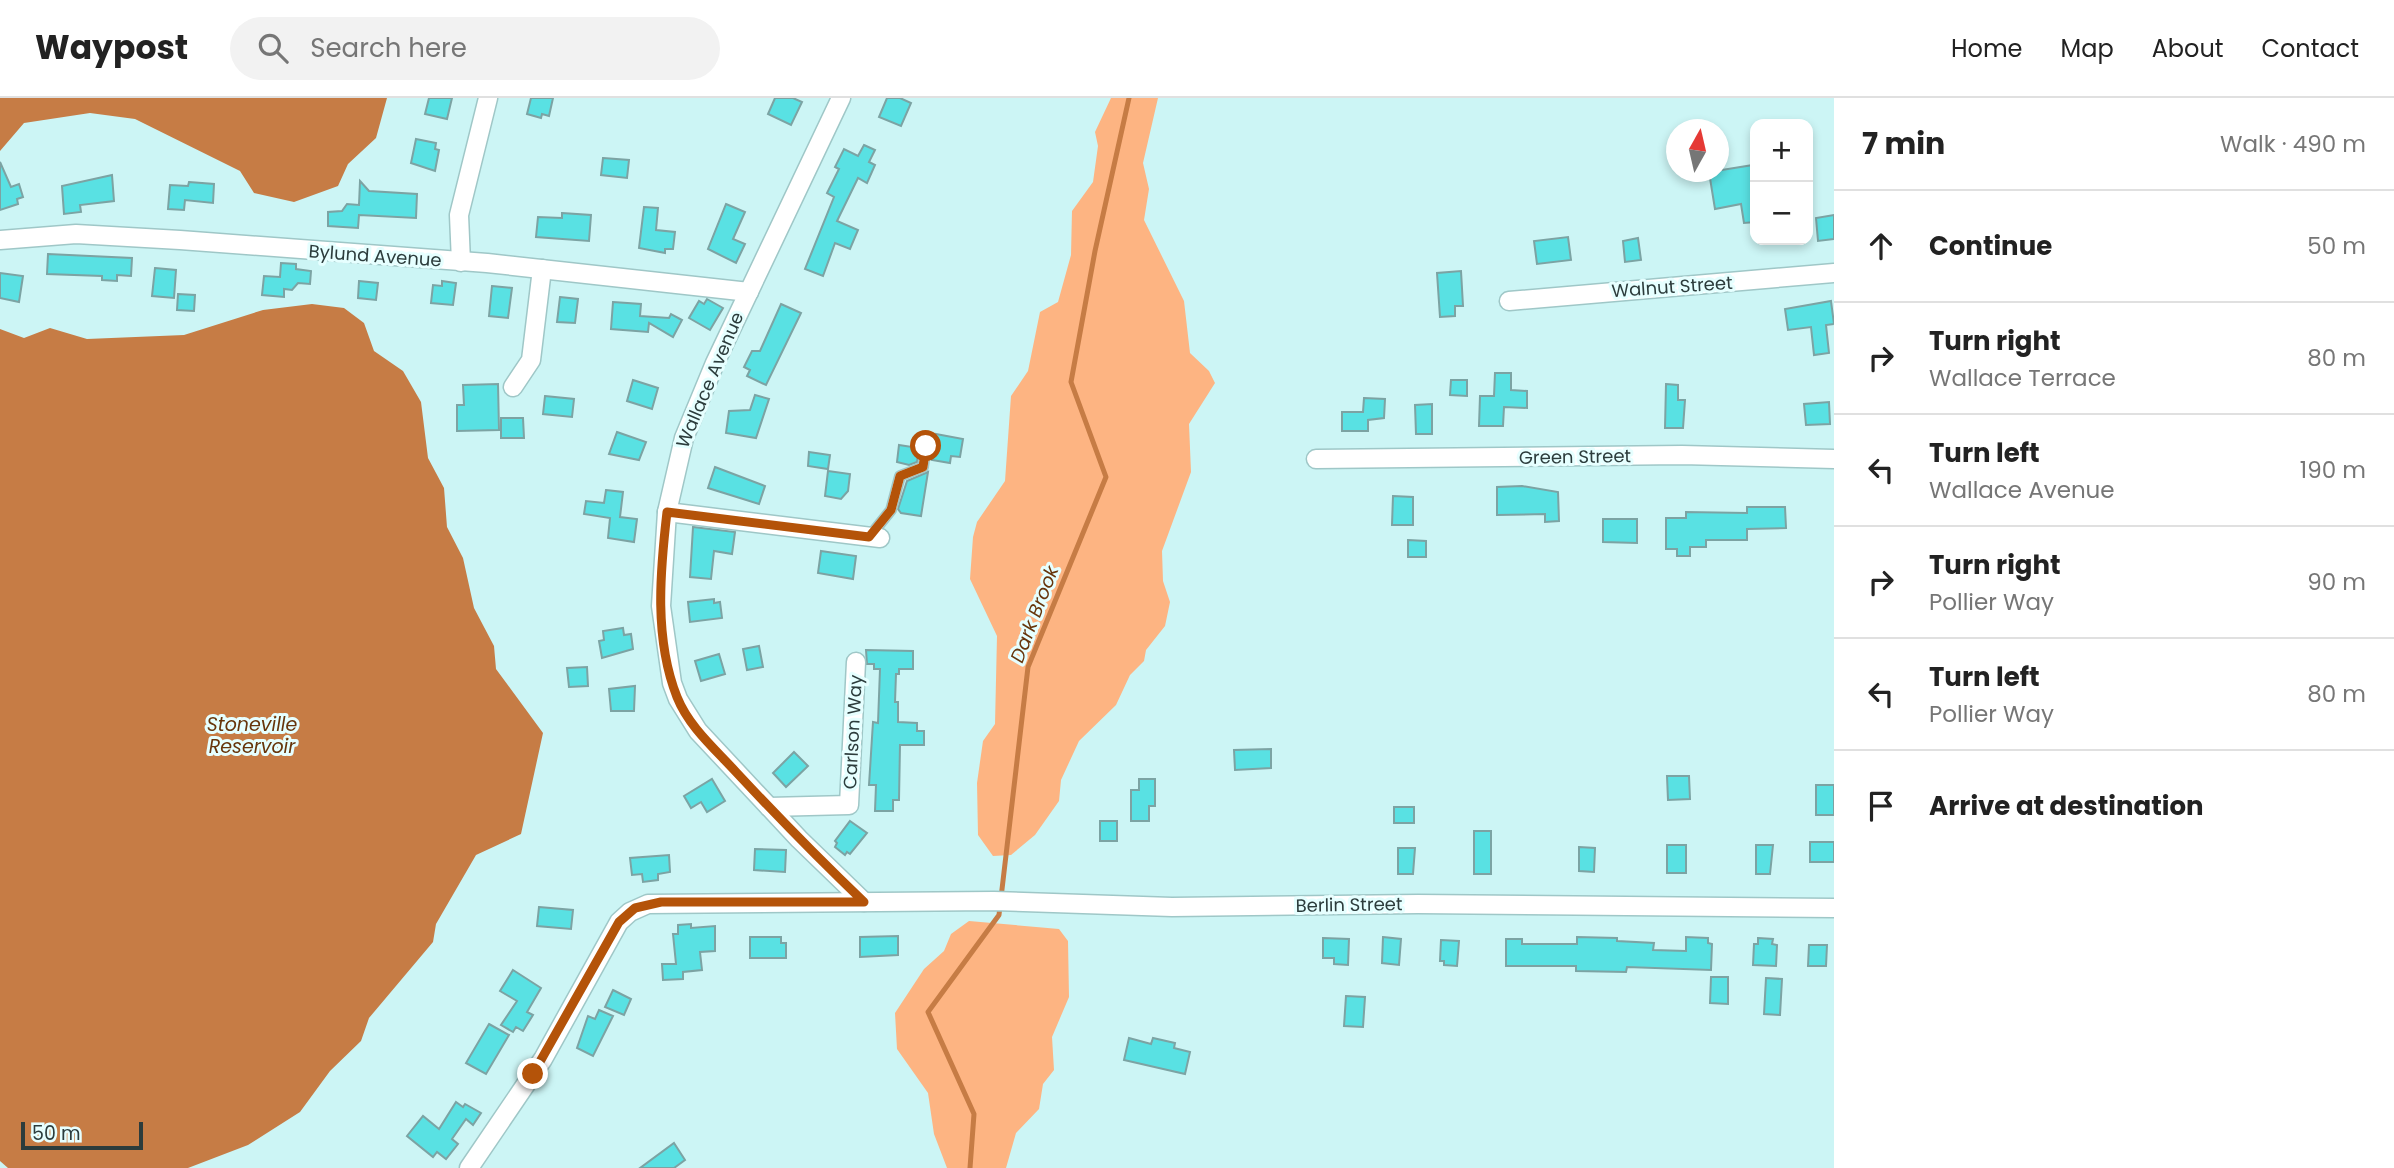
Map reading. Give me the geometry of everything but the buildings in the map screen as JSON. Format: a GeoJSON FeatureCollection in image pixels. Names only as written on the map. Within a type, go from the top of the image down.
{"type":"FeatureCollection","features":[{"type":"Feature","properties":{"kind":"street"},"geometry":{"type":"LineString","coordinates":[[461,262],[458,215],[488,98]]}},
{"type":"Feature","properties":{"kind":"street","name":"Wallace Avenue"},"geometry":{"type":"LineString","coordinates":[[841,98],[689,422],[676,463],[667,512],[661,606],[672,682],[678,699],[698,731],[864,902]]}},
{"type":"Feature","properties":{"kind":"street","name":"Bylund Avenue"},"geometry":{"type":"LineString","coordinates":[[0,240],[76,234],[461,262],[748,292]]}},
{"type":"Feature","properties":{"kind":"street"},"geometry":{"type":"LineString","coordinates":[[513,387],[531,360],[542,269]]}},
{"type":"Feature","properties":{"kind":"street","name":"Walnut Street"},"geometry":{"type":"LineString","coordinates":[[1509,301],[1834,273]]}},
{"type":"Feature","properties":{"kind":"street","name":"Green Street"},"geometry":{"type":"LineString","coordinates":[[1316,458],[1682,455],[1834,459]]}},
{"type":"Feature","properties":{"kind":"street"},"geometry":{"type":"LineString","coordinates":[[667,512],[874,538]]}},
{"type":"Feature","properties":{"kind":"street","name":"Carlson Way"},"geometry":{"type":"LineString","coordinates":[[769,807],[849,804],[856,662]]}},
{"type":"Feature","properties":{"kind":"street","name":"Berlin Street"},"geometry":{"type":"LineString","coordinates":[[469,1168],[533,1074],[615,929],[630,912],[648,904],[1000,901],[1172,907],[1418,904],[1834,908]]}},
{"type":"Feature","properties":{"kind":"lane"},"geometry":{"type":"LineString","coordinates":[[874,538],[891,510],[900,476],[923,467],[926,446]]}},
{"type":"Feature","properties":{"kind":"shaded area"},"geometry":{"type":"Polygon","coordinates":[[[1111,98],[1158,98],[1143,163],[1149,189],[1144,220],[1184,301],[1190,353],[1209,371],[1215,383],[1189,424],[1191,472],[1162,551],[1163,581],[1170,602],[1165,626],[1146,650],[1144,661],[1130,675],[1116,705],[1079,741],[1061,780],[1059,801],[1035,835],[1011,855],[993,856],[978,835],[977,783],[983,741],[995,724],[997,636],[970,579],[973,537],[977,522],[1005,481],[1011,396],[1028,371],[1040,312],[1058,302],[1071,255],[1072,211],[1093,182],[1098,146],[1095,132],[1111,98]]]}},
{"type":"Feature","properties":{"kind":"shaded area"},"geometry":{"type":"Polygon","coordinates":[[[969,921],[1059,929],[1068,941],[1069,997],[1052,1037],[1054,1070],[1043,1084],[1039,1109],[1016,1133],[1006,1168],[947,1168],[934,1134],[928,1093],[897,1049],[895,1013],[924,969],[944,951],[951,934],[969,921]]]}},
{"type":"Feature","properties":{"kind":"water"},"geometry":{"type":"Polygon","coordinates":[[[0,98],[387,98],[376,138],[348,164],[338,186],[294,202],[254,193],[240,171],[135,119],[90,113],[24,123],[0,151],[0,98]]]}},
{"type":"Feature","properties":{"kind":"water","name":"Stoneville Reservoir"},"geometry":{"type":"Polygon","coordinates":[[[312,304],[344,308],[364,323],[374,351],[403,371],[421,402],[428,458],[444,488],[447,527],[463,558],[474,608],[494,646],[496,669],[543,733],[521,834],[476,855],[436,924],[433,942],[369,1018],[361,1041],[330,1071],[300,1112],[248,1145],[188,1168],[8,1168],[0,1161],[0,329],[24,338],[50,328],[87,339],[184,335],[263,310],[312,304]]]}},
{"type":"Feature","properties":{"kind":"waterway","name":"Dark Brook"},"geometry":{"type":"LineString","coordinates":[[970,1168],[974,1114],[928,1012],[999,915],[1028,667],[1106,477],[1071,382],[1095,251],[1129,98]]}},
{"type":"Feature","properties":{"kind":"route"},"geometry":{"type":"LineString","coordinates":[[533,1074],[619,922],[635,908],[661,902],[864,902],[799,839],[698,731],[678,699],[668,665],[661,606],[661,566],[667,512],[869,537],[891,510],[900,476],[908,471],[919,471],[923,467],[926,446]]}}]}
